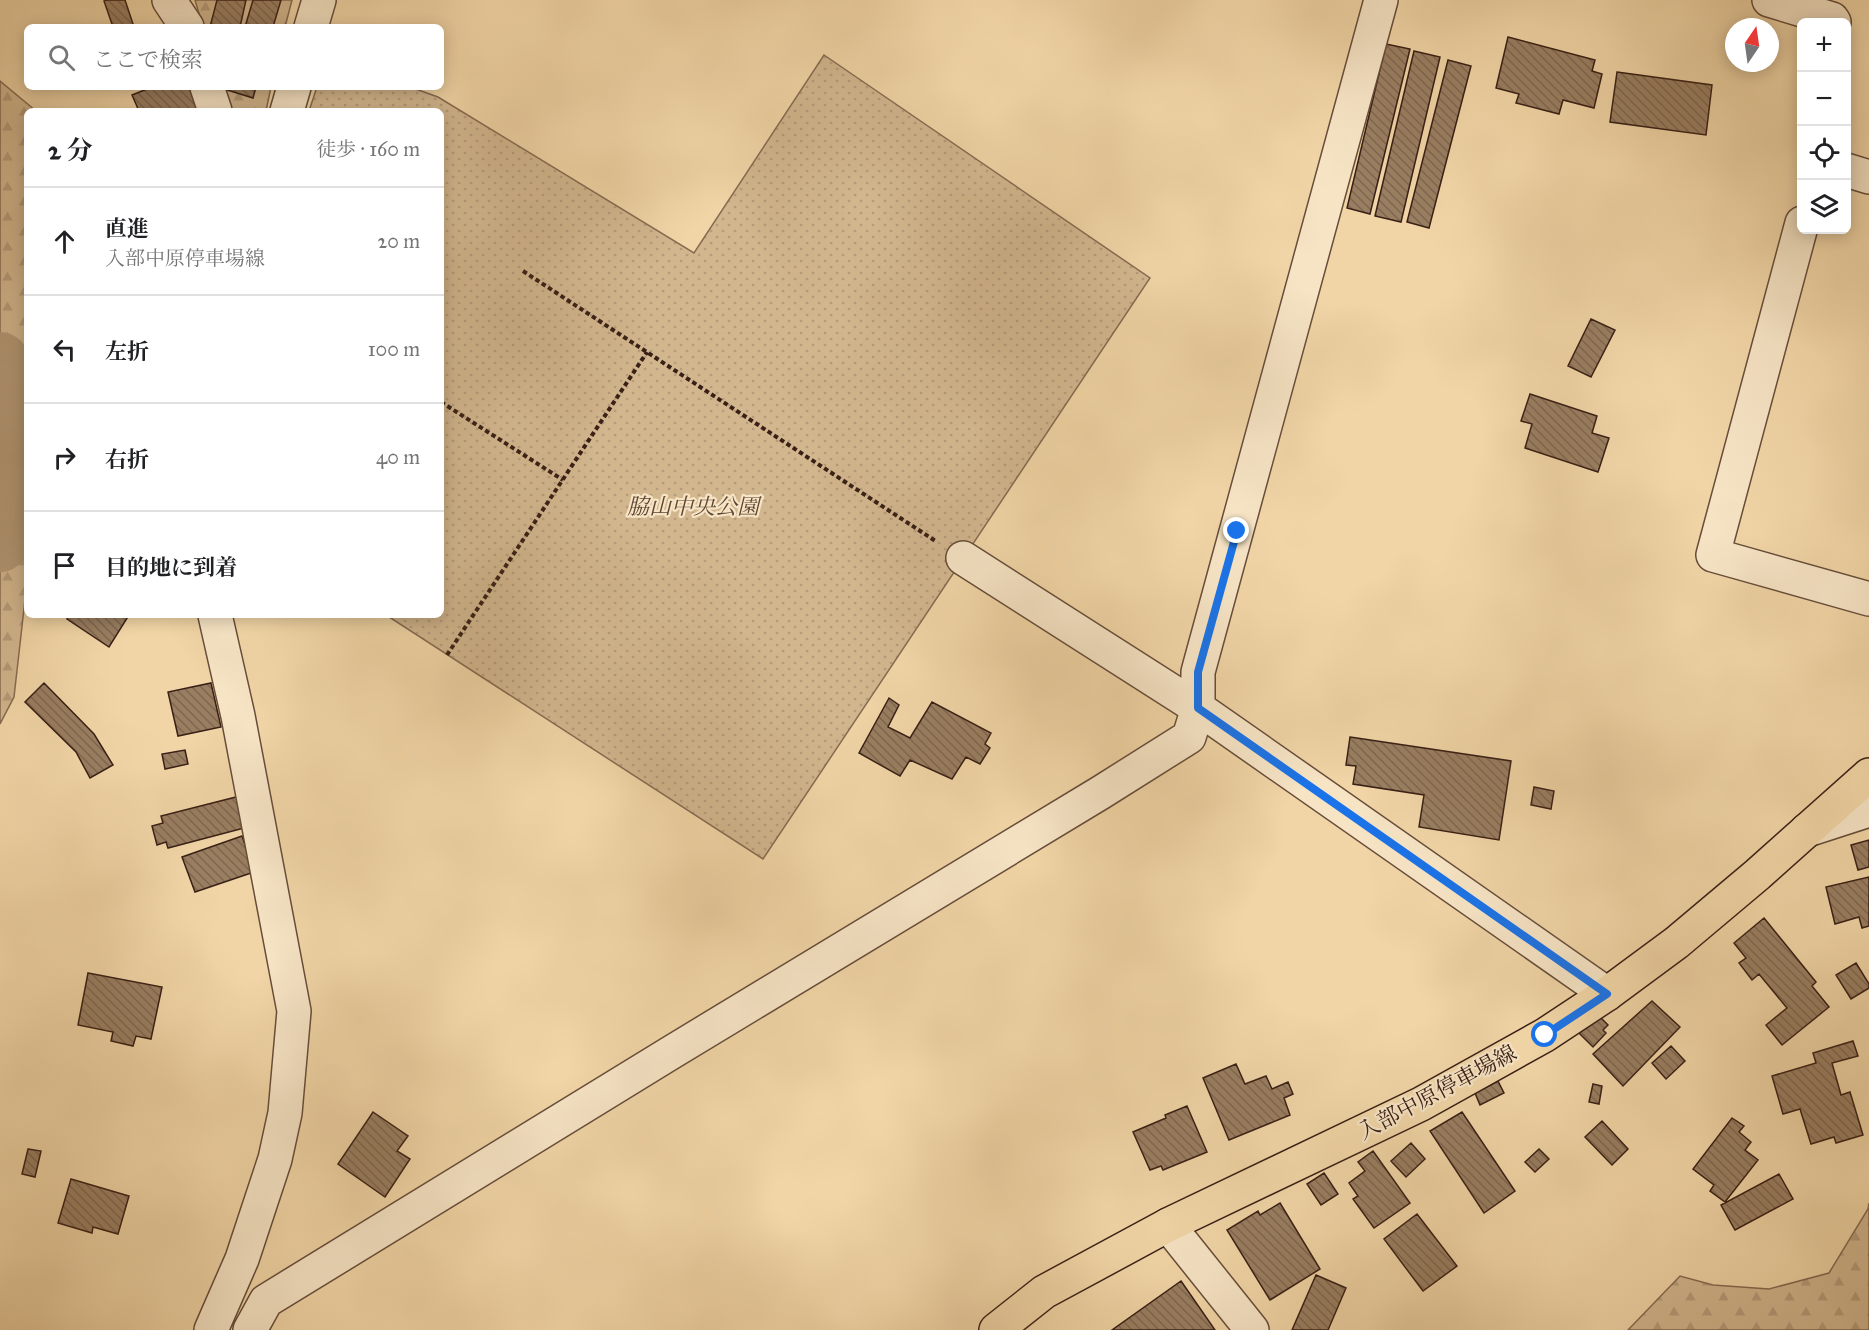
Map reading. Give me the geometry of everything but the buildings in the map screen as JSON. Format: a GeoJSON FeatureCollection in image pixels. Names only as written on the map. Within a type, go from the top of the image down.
{"type":"FeatureCollection","features":[{"type":"Feature","properties":{"kind":"main road","name":"入部中原停車場線"},"geometry":{"type":"LineString","coordinates":[[996,1330],[1044,1292],[1167,1225],[1421,1104],[1545,1035],[1607,994],[1676,943],[1869,775]]}},
{"type":"Feature","properties":{"kind":"street"},"geometry":{"type":"LineString","coordinates":[[169,0],[185,24]]}},
{"type":"Feature","properties":{"kind":"street"},"geometry":{"type":"LineString","coordinates":[[312,24],[319,0]]}},
{"type":"Feature","properties":{"kind":"street"},"geometry":{"type":"LineString","coordinates":[[250,1330],[266,1301],[1189,737],[1198,708],[1198,672],[1381,0]]}},
{"type":"Feature","properties":{"kind":"street"},"geometry":{"type":"LineString","coordinates":[[1769,0],[1829,18]]}},
{"type":"Feature","properties":{"kind":"street"},"geometry":{"type":"LineString","coordinates":[[208,90],[214,108]]}},
{"type":"Feature","properties":{"kind":"street"},"geometry":{"type":"LineString","coordinates":[[288,108],[293,90]]}},
{"type":"Feature","properties":{"kind":"street"},"geometry":{"type":"LineString","coordinates":[[1851,172],[1869,177]]}},
{"type":"Feature","properties":{"kind":"street"},"geometry":{"type":"LineString","coordinates":[[1799,234],[1713,555],[1869,599]]}},
{"type":"Feature","properties":{"kind":"street"},"geometry":{"type":"LineString","coordinates":[[963,558],[1198,708],[1607,994]]}},
{"type":"Feature","properties":{"kind":"street"},"geometry":{"type":"LineString","coordinates":[[212,1330],[242,1259],[274,1160],[285,1113],[294,1011],[240,727],[216,618]]}},
{"type":"Feature","properties":{"kind":"street"},"geometry":{"type":"LineString","coordinates":[[1807,830],[1869,810]]}},
{"type":"Feature","properties":{"kind":"street"},"geometry":{"type":"LineString","coordinates":[[1167,1225],[1252,1330]]}},
{"type":"Feature","properties":{"kind":"path"},"geometry":{"type":"LineString","coordinates":[[523,271],[963,558]]}},
{"type":"Feature","properties":{"kind":"path"},"geometry":{"type":"LineString","coordinates":[[447,655],[647,352]]}},
{"type":"Feature","properties":{"kind":"path"},"geometry":{"type":"LineString","coordinates":[[444,404],[563,480]]}},
{"type":"Feature","properties":{"kind":"green space"},"geometry":{"type":"Polygon","coordinates":[[[195,0],[292,0],[286,24],[202,24],[195,0]]]}},
{"type":"Feature","properties":{"kind":"green space","name":"脇山中央公園"},"geometry":{"type":"Polygon","coordinates":[[[824,55],[1150,278],[763,859],[391,618],[444,618],[444,108],[310,108],[316,90],[418,90],[438,97],[694,253],[824,55]]]}},
{"type":"Feature","properties":{"kind":"green space"},"geometry":{"type":"Polygon","coordinates":[[[0,81],[32,108],[24,108],[24,609],[14,697],[0,724],[0,81]]]}},
{"type":"Feature","properties":{"kind":"green space"},"geometry":{"type":"Polygon","coordinates":[[[222,90],[270,90],[267,108],[228,108],[222,90]]]}},
{"type":"Feature","properties":{"kind":"green space"},"geometry":{"type":"Polygon","coordinates":[[[1869,1203],[1869,1330],[1628,1330],[1680,1276],[1713,1285],[1769,1289],[1829,1273],[1868,1209],[1869,1203]]]}},
{"type":"Feature","properties":{"kind":"waterway"},"geometry":{"type":"LineString","coordinates":[[0,361],[13,394],[16,411],[19,482],[0,543]]}},
{"type":"Feature","properties":{"kind":"route"},"geometry":{"type":"LineString","coordinates":[[1237,531],[1198,672],[1198,708],[1607,994],[1545,1035]]}}]}
